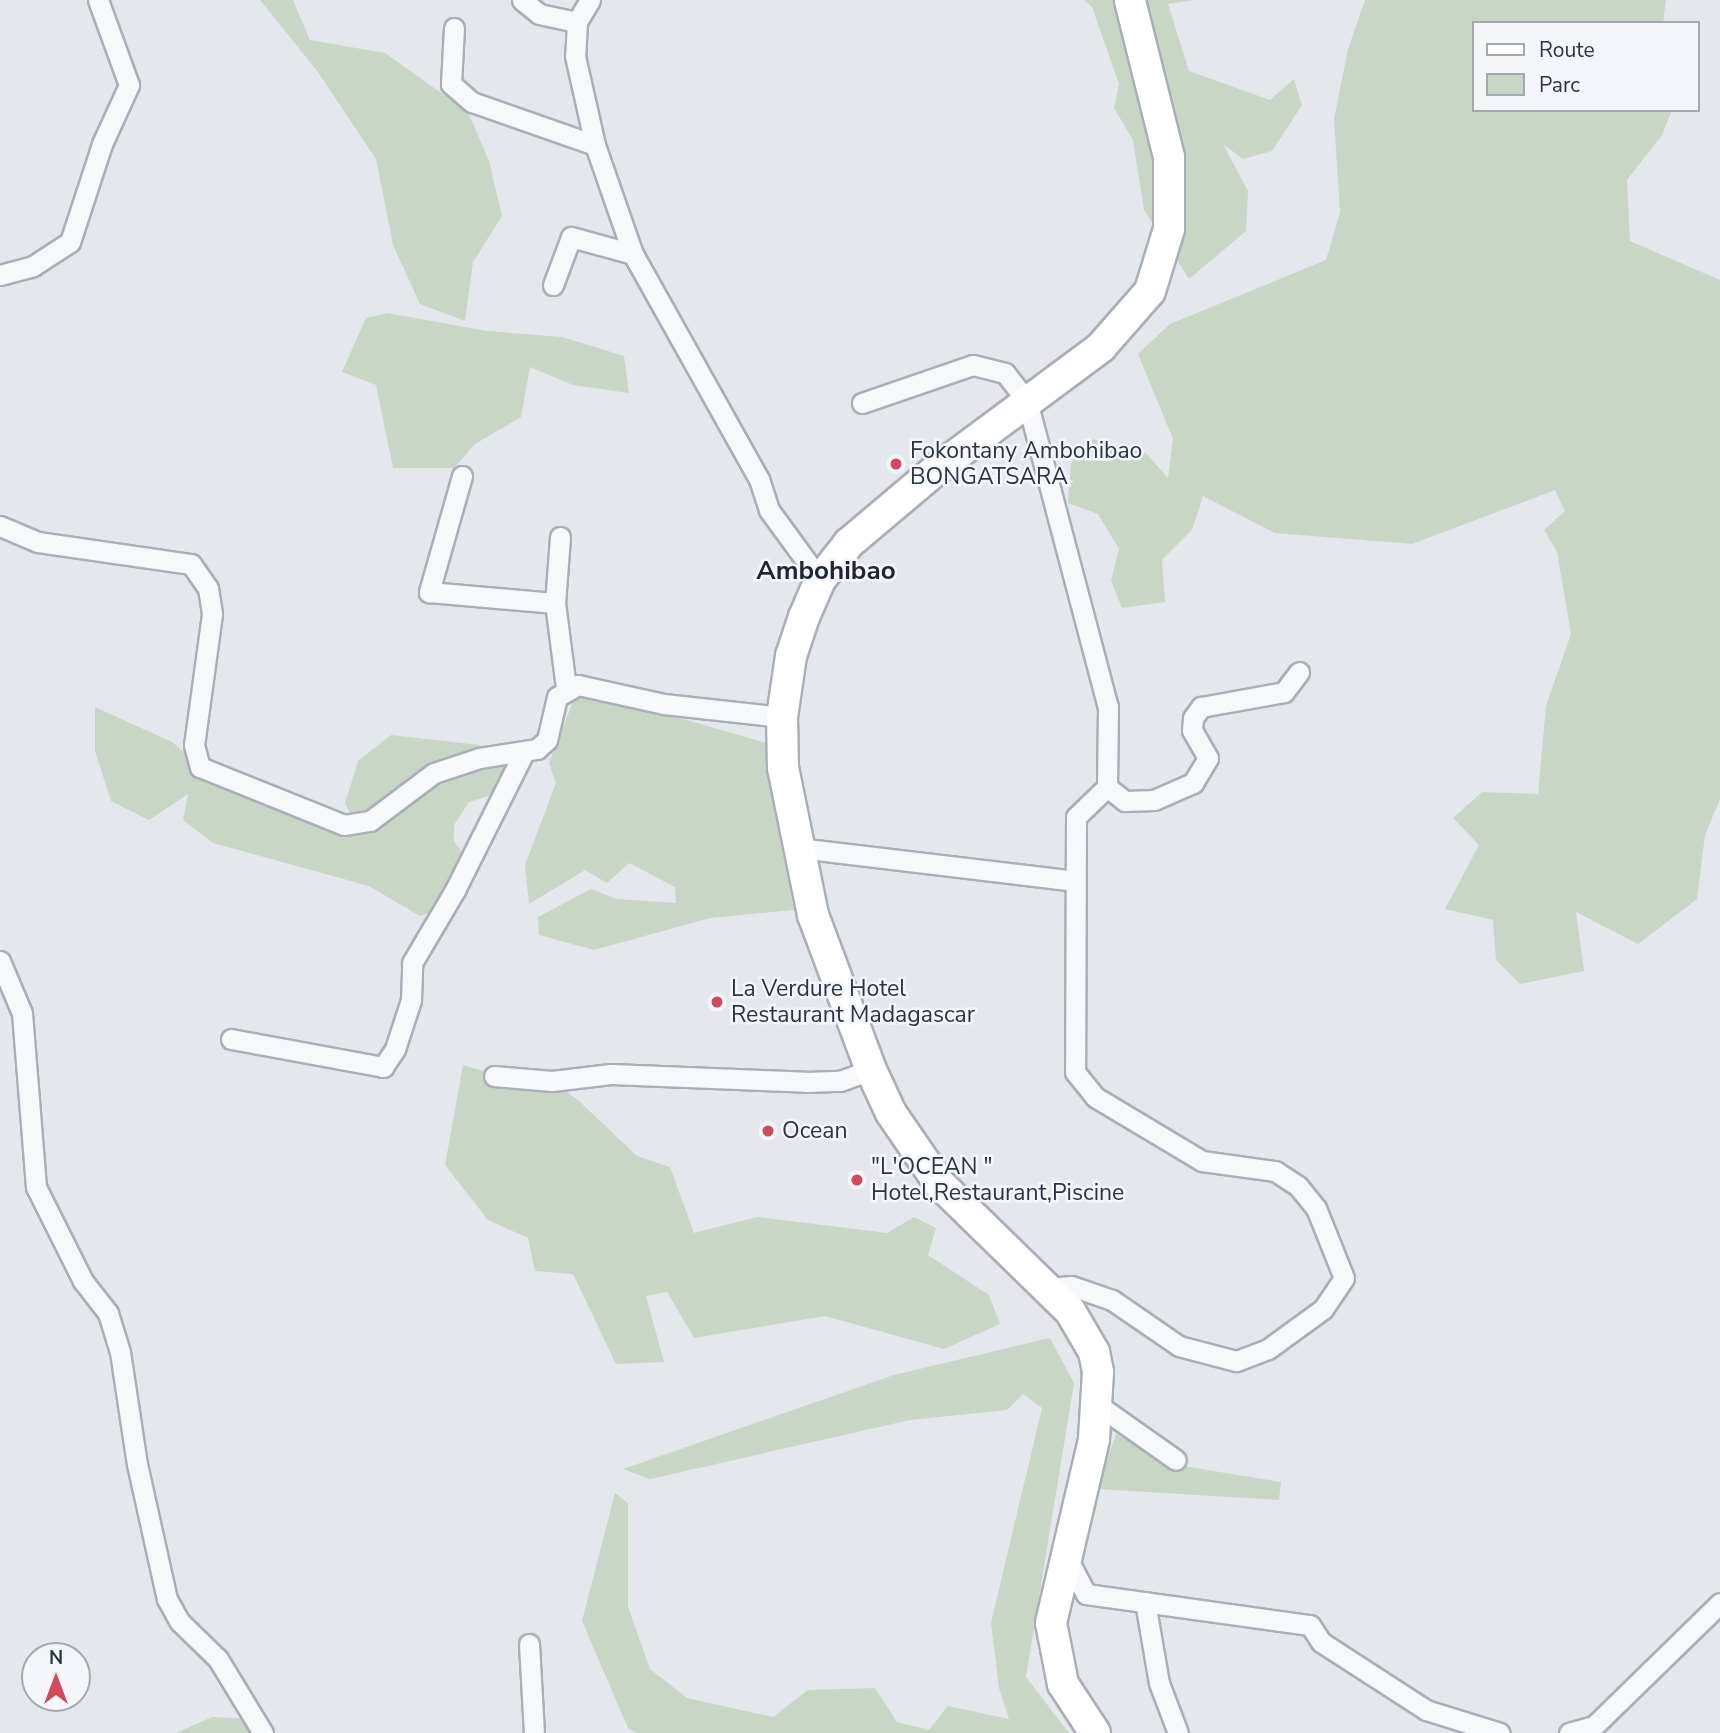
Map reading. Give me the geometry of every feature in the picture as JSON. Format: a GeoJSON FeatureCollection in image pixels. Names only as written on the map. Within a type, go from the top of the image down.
{"type":"FeatureCollection","features":[{"type":"Feature","properties":{"kind":"main road"},"geometry":{"type":"LineString","coordinates":[[1095,1733],[1063,1684],[1055,1658],[1051,1623],[1065,1553],[1094,1439],[1098,1405],[1094,1352],[1070,1311],[939,1183],[891,1113],[870,1070],[813,915],[783,768],[782,717],[791,656],[820,580],[849,543],[889,508],[1101,347],[1129,320],[1150,291],[1161,263],[1169,229],[1169,157],[1130,0]]}},
{"type":"Feature","properties":{"kind":"street"},"geometry":{"type":"LineString","coordinates":[[0,275],[33,266],[70,242],[102,144],[129,85],[98,0]]}},
{"type":"Feature","properties":{"kind":"street"},"geometry":{"type":"LineString","coordinates":[[522,0],[539,14],[577,22]]}},
{"type":"Feature","properties":{"kind":"street"},"geometry":{"type":"LineString","coordinates":[[590,0],[577,22],[575,57],[595,145],[633,254],[759,479],[769,510],[820,580]]}},
{"type":"Feature","properties":{"kind":"street"},"geometry":{"type":"LineString","coordinates":[[454,28],[451,84],[472,102],[595,145]]}},
{"type":"Feature","properties":{"kind":"street"},"geometry":{"type":"LineString","coordinates":[[553,285],[571,237],[633,254]]}},
{"type":"Feature","properties":{"kind":"street"},"geometry":{"type":"LineString","coordinates":[[862,403],[973,365],[1005,373],[1027,401],[1108,707],[1107,787],[1076,817],[1075,1072],[1096,1097],[1202,1161],[1275,1171],[1298,1186],[1316,1208],[1344,1278],[1323,1309],[1268,1349],[1236,1361],[1179,1346],[1112,1300],[1071,1286],[1049,1289]]}},
{"type":"Feature","properties":{"kind":"street"},"geometry":{"type":"LineString","coordinates":[[462,476],[429,592],[555,603]]}},
{"type":"Feature","properties":{"kind":"street"},"geometry":{"type":"LineString","coordinates":[[0,526],[38,542],[191,564],[208,587],[212,614],[194,745],[200,767],[213,776],[344,825],[370,821],[433,773],[479,758],[524,752],[547,740],[557,697],[566,688],[578,685],[664,704],[782,717]]}},
{"type":"Feature","properties":{"kind":"street"},"geometry":{"type":"LineString","coordinates":[[560,537],[555,603],[566,688]]}},
{"type":"Feature","properties":{"kind":"street"},"geometry":{"type":"LineString","coordinates":[[1107,787],[1125,801],[1154,800],[1193,783],[1208,758],[1192,730],[1193,718],[1201,707],[1284,692],[1299,672]]}},
{"type":"Feature","properties":{"kind":"street"},"geometry":{"type":"LineString","coordinates":[[231,1039],[383,1067],[395,1049],[411,1000],[412,962],[455,890],[524,752]]}},
{"type":"Feature","properties":{"kind":"street"},"geometry":{"type":"LineString","coordinates":[[799,848],[1075,881]]}},
{"type":"Feature","properties":{"kind":"street"},"geometry":{"type":"LineString","coordinates":[[0,961],[22,1013],[36,1187],[112,1326],[167,1599],[180,1622],[218,1659],[263,1733]]}},
{"type":"Feature","properties":{"kind":"street"},"geometry":{"type":"LineString","coordinates":[[494,1076],[552,1081],[622,1074],[806,1082],[840,1081],[870,1070]]}},
{"type":"Feature","properties":{"kind":"street"},"geometry":{"type":"LineString","coordinates":[[1098,1405],[1176,1460]]}},
{"type":"Feature","properties":{"kind":"street"},"geometry":{"type":"LineString","coordinates":[[1065,1553],[1086,1594],[1310,1625],[1321,1642],[1426,1710],[1500,1733]]}},
{"type":"Feature","properties":{"kind":"street"},"geometry":{"type":"LineString","coordinates":[[1145,1602],[1159,1684],[1178,1733]]}},
{"type":"Feature","properties":{"kind":"street"},"geometry":{"type":"LineString","coordinates":[[1569,1733],[1594,1726],[1720,1603]]}},
{"type":"Feature","properties":{"kind":"street"},"geometry":{"type":"LineString","coordinates":[[529,1644],[534,1733]]}},
{"type":"Feature","properties":{"kind":"green space"},"geometry":{"type":"Polygon","coordinates":[[[260,0],[293,0],[310,40],[385,53],[468,112],[489,161],[502,216],[473,262],[465,321],[420,304],[393,245],[376,159],[318,72],[260,0]]]}},
{"type":"Feature","properties":{"kind":"green space"},"geometry":{"type":"Polygon","coordinates":[[[1084,0],[1195,0],[1168,4],[1189,71],[1270,100],[1294,79],[1302,105],[1272,151],[1243,159],[1223,144],[1248,191],[1246,231],[1189,279],[1144,210],[1133,140],[1114,108],[1119,84],[1092,7],[1084,0]]]}},
{"type":"Feature","properties":{"kind":"green space"},"geometry":{"type":"Polygon","coordinates":[[[1365,0],[1666,0],[1663,21],[1472,21],[1472,112],[1671,112],[1662,135],[1627,180],[1630,241],[1720,280],[1720,799],[1705,835],[1697,899],[1638,944],[1576,912],[1584,971],[1520,984],[1496,960],[1493,920],[1445,909],[1479,845],[1453,818],[1482,792],[1538,794],[1546,706],[1571,634],[1557,552],[1544,530],[1565,511],[1555,490],[1412,544],[1275,533],[1203,496],[1192,530],[1162,560],[1165,602],[1122,608],[1111,581],[1119,549],[1098,514],[1068,503],[1071,463],[1092,439],[1146,453],[1168,478],[1173,439],[1138,354],[1170,324],[1326,260],[1340,212],[1334,119],[1348,49],[1365,0]]]}},
{"type":"Feature","properties":{"kind":"green space"},"geometry":{"type":"Polygon","coordinates":[[[387,313],[487,331],[562,337],[624,356],[629,393],[573,385],[530,367],[521,417],[475,444],[454,468],[393,468],[376,385],[342,372],[366,318],[387,313]]]}},
{"type":"Feature","properties":{"kind":"green space"},"geometry":{"type":"Polygon","coordinates":[[[578,689],[767,743],[777,777],[774,809],[794,910],[710,918],[594,950],[539,935],[538,917],[591,889],[617,899],[676,903],[675,887],[629,863],[607,883],[585,870],[529,904],[525,865],[556,783],[549,763],[578,689]]]}},
{"type":"Feature","properties":{"kind":"green space"},"geometry":{"type":"Polygon","coordinates":[[[95,707],[172,742],[204,768],[359,831],[345,803],[358,761],[391,735],[479,745],[519,772],[498,793],[469,802],[454,825],[454,841],[463,854],[452,905],[420,916],[369,886],[213,843],[183,820],[188,794],[149,820],[111,801],[95,751],[95,707]]]}},
{"type":"Feature","properties":{"kind":"green space"},"geometry":{"type":"Polygon","coordinates":[[[463,1065],[504,1077],[552,1081],[578,1100],[637,1156],[670,1167],[694,1233],[758,1217],[887,1233],[914,1217],[936,1228],[928,1255],[989,1295],[1000,1324],[944,1349],[825,1316],[694,1338],[667,1292],[646,1296],[664,1362],[616,1364],[573,1274],[535,1271],[528,1238],[488,1220],[445,1165],[463,1065]]]}},
{"type":"Feature","properties":{"kind":"green space"},"geometry":{"type":"Polygon","coordinates":[[[1050,1338],[1074,1383],[1026,1677],[1069,1733],[636,1733],[628,1728],[582,1621],[615,1493],[628,1503],[628,1607],[650,1669],[687,1698],[773,1717],[808,1690],[875,1688],[897,1722],[929,1730],[948,1706],[1009,1719],[999,1688],[991,1623],[1042,1408],[1023,1394],[1007,1410],[910,1420],[650,1479],[623,1469],[894,1375],[1050,1338]]]}},
{"type":"Feature","properties":{"kind":"green space"},"geometry":{"type":"Polygon","coordinates":[[[1116,1434],[1170,1464],[1281,1482],[1279,1500],[1097,1489],[1116,1434]]]}},
{"type":"Feature","properties":{"kind":"green space"},"geometry":{"type":"Polygon","coordinates":[[[212,1717],[255,1719],[263,1733],[176,1733],[212,1717]]]}},
{"type":"Feature","properties":{"kind":"place","name":"Fokontany Ambohibao BONGATSARA"},"geometry":{"type":"Point","coordinates":[896,464]}},
{"type":"Feature","properties":{"kind":"place","name":"La Verdure Hotel Restaurant Madagascar"},"geometry":{"type":"Point","coordinates":[717,1002]}},
{"type":"Feature","properties":{"kind":"place","name":"Ocean"},"geometry":{"type":"Point","coordinates":[768,1131]}},
{"type":"Feature","properties":{"kind":"place","name":"\"L'OCEAN \" Hotel,Restaurant,Piscine"},"geometry":{"type":"Point","coordinates":[857,1180]}},
{"type":"Feature","properties":{"kind":"district","name":"Ambohibao"},"geometry":{"type":"Point","coordinates":[826,571]}}]}
